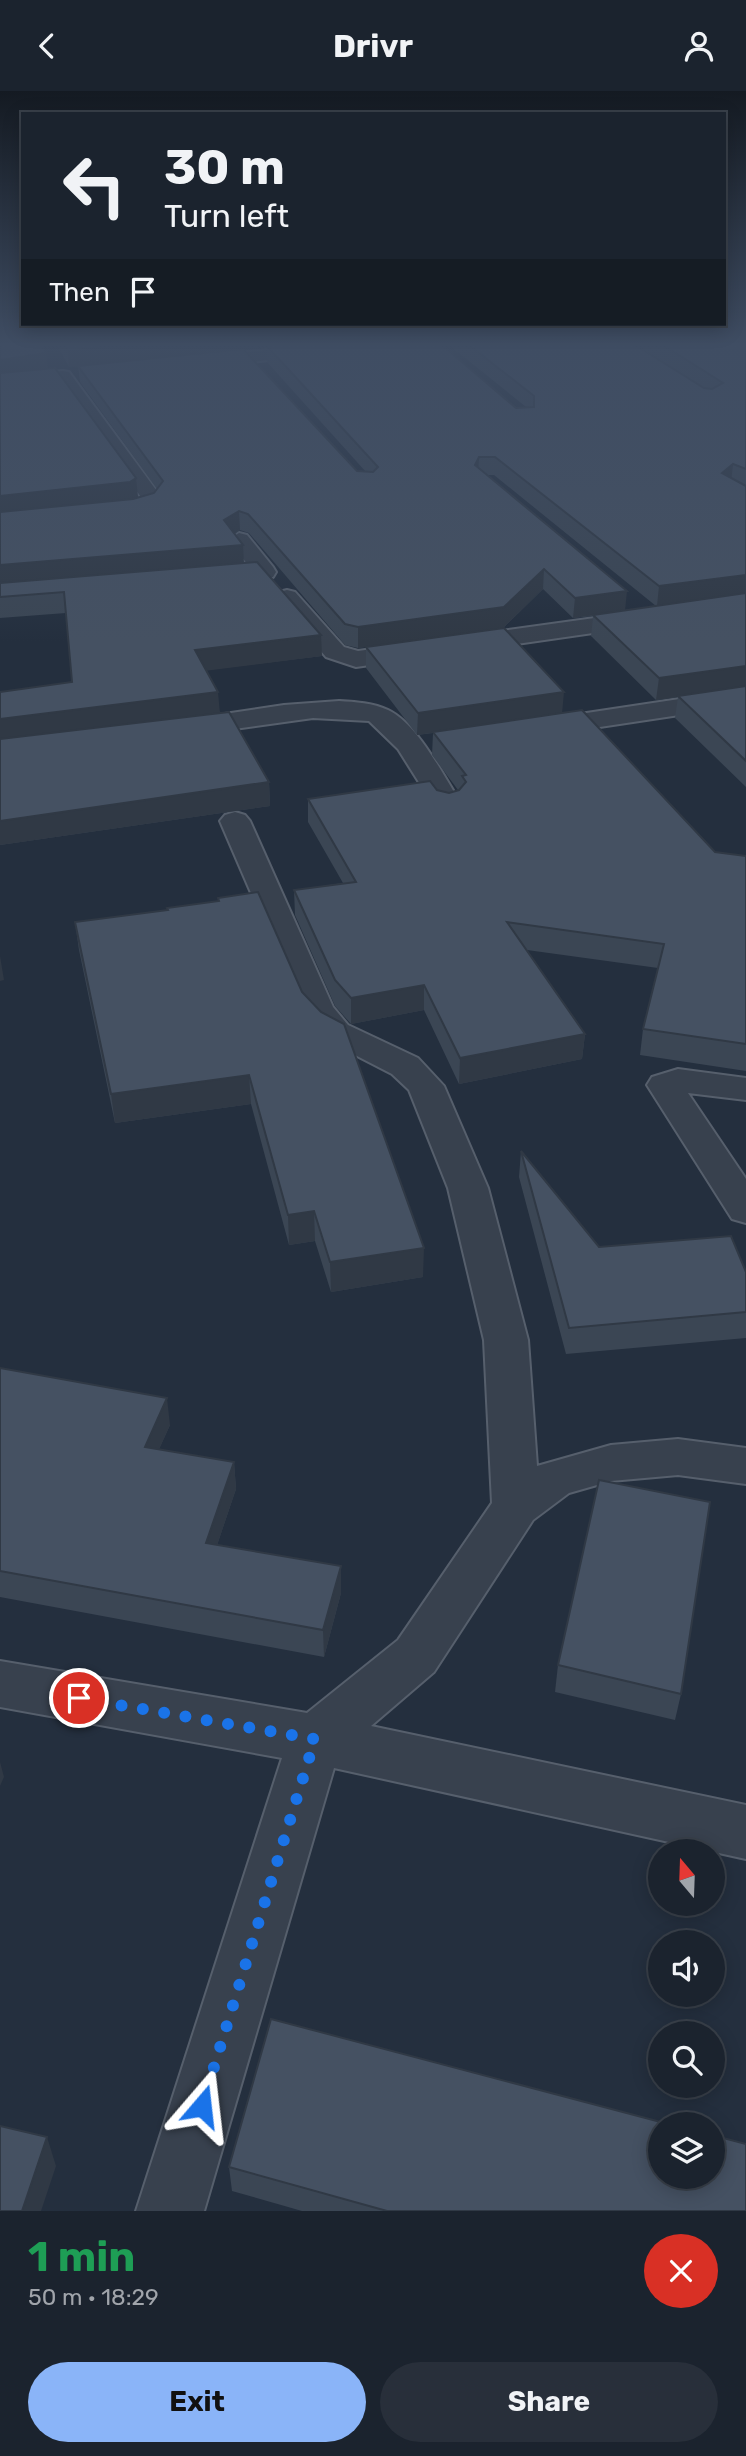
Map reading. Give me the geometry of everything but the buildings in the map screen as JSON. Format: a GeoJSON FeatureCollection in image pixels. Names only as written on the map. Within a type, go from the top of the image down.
{"type":"FeatureCollection","features":[{"type":"Feature","properties":{"kind":"street"},"geometry":{"type":"LineString","coordinates":[[94,513],[142,507],[152,498],[113,444]]}},
{"type":"Feature","properties":{"kind":"street"},"geometry":{"type":"LineString","coordinates":[[239,540],[334,652],[356,659],[746,604]]}},
{"type":"Feature","properties":{"kind":"street"},"geometry":{"type":"LineString","coordinates":[[199,577],[265,572]]}},
{"type":"Feature","properties":{"kind":"street"},"geometry":{"type":"LineString","coordinates":[[631,600],[651,617]]}},
{"type":"Feature","properties":{"kind":"street"},"geometry":{"type":"LineString","coordinates":[[519,731],[735,698],[746,719]]}},
{"type":"Feature","properties":{"kind":"street"},"geometry":{"type":"LineString","coordinates":[[163,731],[350,709],[379,716],[392,726],[409,747],[447,805]]}},
{"type":"Feature","properties":{"kind":"street"},"geometry":{"type":"LineString","coordinates":[[409,747],[437,743]]}},
{"type":"Feature","properties":{"kind":"street"},"geometry":{"type":"LineString","coordinates":[[235,821],[317,1011],[336,1032],[405,1066],[426,1086],[468,1188],[506,1340],[516,1506]]}},
{"type":"Feature","properties":{"kind":"street"},"geometry":{"type":"LineString","coordinates":[[746,1089],[678,1080],[665,1085],[746,1210]]}},
{"type":"Feature","properties":{"kind":"street"},"geometry":{"type":"LineString","coordinates":[[170,2211],[315,1739],[416,1656],[516,1506],[554,1479],[611,1463],[678,1457],[746,1466]]}},
{"type":"Feature","properties":{"kind":"street"},"geometry":{"type":"LineString","coordinates":[[0,1684],[315,1739],[746,1832]]}},
{"type":"Feature","properties":{"kind":"route"},"geometry":{"type":"LineString","coordinates":[[79,1698],[315,1739],[202,2106]]}}]}
